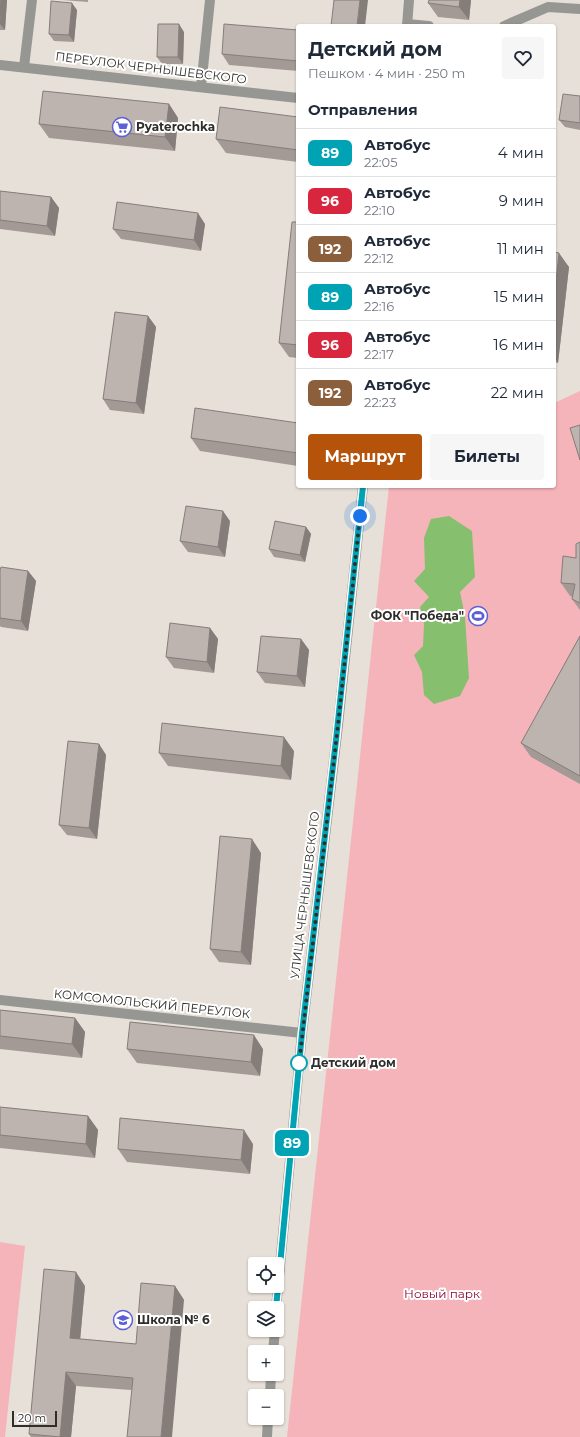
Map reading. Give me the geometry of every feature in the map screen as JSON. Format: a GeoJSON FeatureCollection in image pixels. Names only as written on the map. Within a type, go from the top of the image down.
{"type":"FeatureCollection","features":[{"type":"Feature","properties":{"kind":"street"},"geometry":{"type":"LineString","coordinates":[[24,67],[32,0]]}},
{"type":"Feature","properties":{"kind":"street"},"geometry":{"type":"LineString","coordinates":[[201,87],[210,0]]}},
{"type":"Feature","properties":{"kind":"street"},"geometry":{"type":"LineString","coordinates":[[407,24],[409,0]]}},
{"type":"Feature","properties":{"kind":"street"},"geometry":{"type":"LineString","coordinates":[[509,24],[548,7],[580,9]]}},
{"type":"Feature","properties":{"kind":"street","name":"ПЕРЕУЛОК ЧЕРНЫШЕВСКОГО"},"geometry":{"type":"LineString","coordinates":[[0,65],[296,98]]}},
{"type":"Feature","properties":{"kind":"street","name":"УЛИЦА ЧЕРНЫШЕВСКОГО"},"geometry":{"type":"LineString","coordinates":[[277,1301],[302,1033],[338,725],[363,488]]}},
{"type":"Feature","properties":{"kind":"street","name":"КОМСОМОЛЬСКИЙ ПЕРЕУЛОК"},"geometry":{"type":"LineString","coordinates":[[0,1000],[302,1033]]}},
{"type":"Feature","properties":{"kind":"street"},"geometry":{"type":"LineString","coordinates":[[267,1437],[268,1425]]}},
{"type":"Feature","properties":{"kind":"green space","name":"Новый парк"},"geometry":{"type":"Polygon","coordinates":[[[580,391],[580,1437],[287,1437],[389,488],[556,488],[556,402],[580,391]]]}},
{"type":"Feature","properties":{"kind":"green space"},"geometry":{"type":"Polygon","coordinates":[[[0,1242],[25,1246],[5,1437],[0,1437],[0,1242]]]}},
{"type":"Feature","properties":{"kind":"shaded area"},"geometry":{"type":"Polygon","coordinates":[[[449,516],[472,531],[475,577],[460,592],[465,616],[469,678],[460,696],[434,704],[424,695],[422,672],[414,655],[423,646],[424,624],[420,607],[429,597],[414,581],[425,569],[424,538],[431,519],[449,516]]]}},
{"type":"Feature","properties":{"kind":"building"},"geometry":{"type":"Polygon","coordinates":[[[334,0],[360,0],[357,24],[331,24],[334,0]]]}},
{"type":"Feature","properties":{"kind":"building"},"geometry":{"type":"Polygon","coordinates":[[[429,0],[460,0],[459,7],[428,3],[429,0]]]}},
{"type":"Feature","properties":{"kind":"building"},"geometry":{"type":"Polygon","coordinates":[[[51,1],[72,3],[69,35],[49,34],[51,1]]]}},
{"type":"Feature","properties":{"kind":"building"},"geometry":{"type":"Polygon","coordinates":[[[158,24],[179,24],[178,57],[157,57],[158,24]]]}},
{"type":"Feature","properties":{"kind":"building"},"geometry":{"type":"Polygon","coordinates":[[[224,24],[296,30],[296,61],[222,54],[224,24]]]}},
{"type":"Feature","properties":{"kind":"building"},"geometry":{"type":"Polygon","coordinates":[[[43,91],[169,104],[165,137],[39,124],[43,91]]]}},
{"type":"Feature","properties":{"kind":"building"},"geometry":{"type":"Polygon","coordinates":[[[563,94],[580,96],[580,123],[559,120],[563,94]]]}},
{"type":"Feature","properties":{"kind":"building"},"geometry":{"type":"Polygon","coordinates":[[[220,107],[296,117],[296,150],[216,139],[220,107]]]}},
{"type":"Feature","properties":{"kind":"building"},"geometry":{"type":"Polygon","coordinates":[[[0,191],[51,197],[47,226],[0,220],[0,191]]]}},
{"type":"Feature","properties":{"kind":"building"},"geometry":{"type":"Polygon","coordinates":[[[117,202],[198,213],[194,240],[113,229],[117,202]]]}},
{"type":"Feature","properties":{"kind":"building"},"geometry":{"type":"Polygon","coordinates":[[[292,222],[296,222],[296,345],[279,343],[292,222]]]}},
{"type":"Feature","properties":{"kind":"building"},"geometry":{"type":"Polygon","coordinates":[[[556,252],[559,253],[556,281],[556,252]]]}},
{"type":"Feature","properties":{"kind":"building"},"geometry":{"type":"Polygon","coordinates":[[[115,312],[148,316],[136,403],[103,399],[115,312]]]}},
{"type":"Feature","properties":{"kind":"building"},"geometry":{"type":"Polygon","coordinates":[[[195,408],[296,423],[296,453],[191,438],[195,408]]]}},
{"type":"Feature","properties":{"kind":"building"},"geometry":{"type":"Polygon","coordinates":[[[580,425],[580,460],[570,428],[580,425]]]}},
{"type":"Feature","properties":{"kind":"building"},"geometry":{"type":"Polygon","coordinates":[[[186,506],[223,511],[218,547],[180,541],[186,506]]]}},
{"type":"Feature","properties":{"kind":"building"},"geometry":{"type":"Polygon","coordinates":[[[275,521],[306,527],[300,555],[269,549],[275,521]]]}},
{"type":"Feature","properties":{"kind":"building"},"geometry":{"type":"Polygon","coordinates":[[[580,542],[580,603],[572,599],[575,584],[561,583],[563,556],[576,558],[576,544],[580,542]]]}},
{"type":"Feature","properties":{"kind":"building"},"geometry":{"type":"Polygon","coordinates":[[[1,567],[28,571],[21,621],[0,618],[1,567]]]}},
{"type":"Feature","properties":{"kind":"building"},"geometry":{"type":"Polygon","coordinates":[[[170,623],[210,628],[207,662],[166,657],[170,623]]]}},
{"type":"Feature","properties":{"kind":"building"},"geometry":{"type":"Polygon","coordinates":[[[261,636],[301,639],[297,676],[257,672],[261,636]]]}},
{"type":"Feature","properties":{"kind":"building"},"geometry":{"type":"Polygon","coordinates":[[[580,636],[580,776],[521,743],[580,636]]]}},
{"type":"Feature","properties":{"kind":"building"},"geometry":{"type":"Polygon","coordinates":[[[162,723],[284,737],[281,766],[159,753],[162,723]]]}},
{"type":"Feature","properties":{"kind":"building"},"geometry":{"type":"Polygon","coordinates":[[[68,741],[99,744],[89,828],[59,825],[68,741]]]}},
{"type":"Feature","properties":{"kind":"building"},"geometry":{"type":"Polygon","coordinates":[[[220,836],[252,839],[241,952],[210,949],[220,836]]]}},
{"type":"Feature","properties":{"kind":"building"},"geometry":{"type":"Polygon","coordinates":[[[0,1010],[75,1018],[72,1044],[0,1036],[0,1010]]]}},
{"type":"Feature","properties":{"kind":"building"},"geometry":{"type":"Polygon","coordinates":[[[130,1022],[254,1035],[251,1062],[127,1049],[130,1022]]]}},
{"type":"Feature","properties":{"kind":"building"},"geometry":{"type":"Polygon","coordinates":[[[0,1107],[88,1116],[86,1144],[0,1135],[0,1107]]]}},
{"type":"Feature","properties":{"kind":"building"},"geometry":{"type":"Polygon","coordinates":[[[120,1118],[244,1130],[241,1160],[118,1149],[120,1118]]]}},
{"type":"Feature","properties":{"kind":"building"},"geometry":{"type":"Polygon","coordinates":[[[44,1269],[76,1272],[70,1338],[136,1344],[141,1283],[175,1286],[161,1437],[127,1437],[133,1378],[66,1372],[60,1437],[29,1434],[44,1269]]]}},
{"type":"Feature","properties":{"kind":"bus line","name":"89"},"geometry":{"type":"LineString","coordinates":[[277,1301],[302,1033],[336,740],[363,488]]}},
{"type":"Feature","properties":{"kind":"place","name":"Pyaterochka"},"geometry":{"type":"Point","coordinates":[122,127]}},
{"type":"Feature","properties":{"kind":"place","name":"ФОК \"Победа\""},"geometry":{"type":"Point","coordinates":[478,616]}},
{"type":"Feature","properties":{"kind":"place","name":"Детский дом"},"geometry":{"type":"Point","coordinates":[299,1063]}},
{"type":"Feature","properties":{"kind":"place","name":"Школа № 6"},"geometry":{"type":"Point","coordinates":[123,1320]}},
{"type":"Feature","properties":{"kind":"route"},"geometry":{"type":"LineString","coordinates":[[299,1063],[360,516]]}}]}
